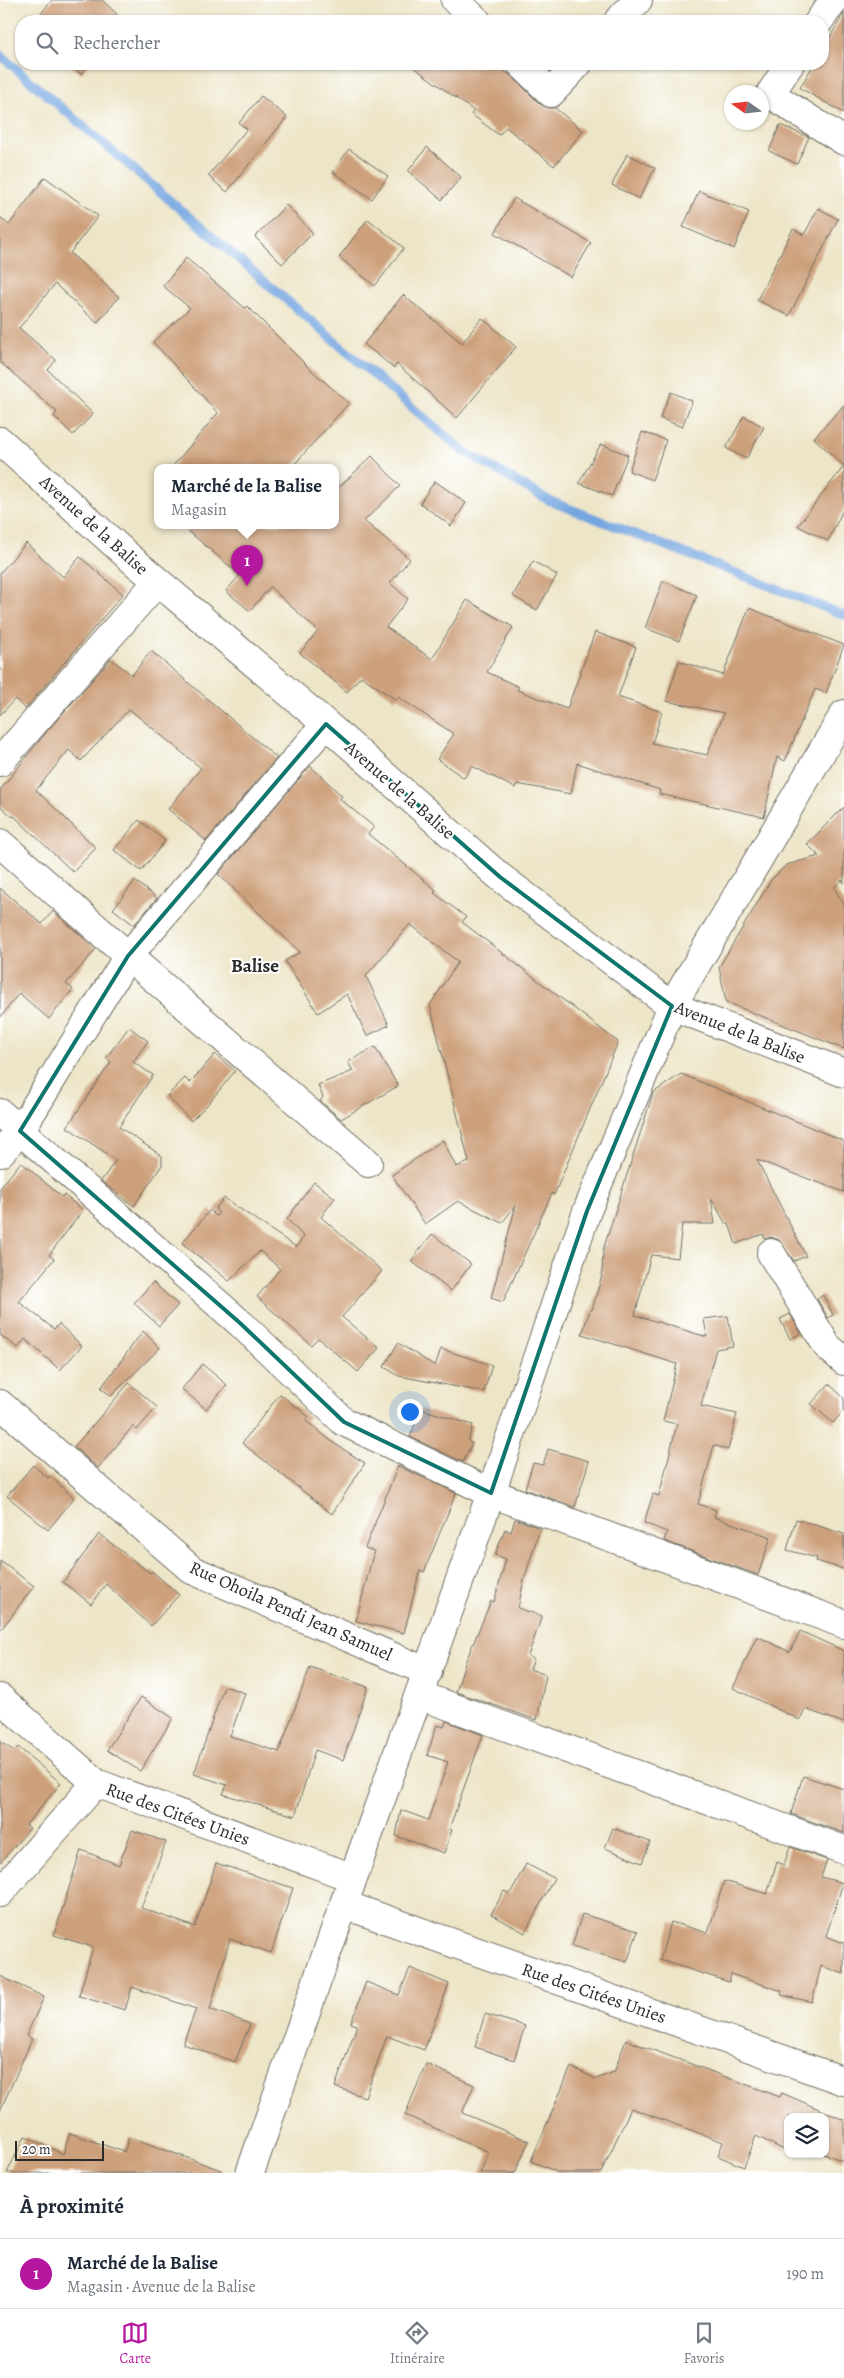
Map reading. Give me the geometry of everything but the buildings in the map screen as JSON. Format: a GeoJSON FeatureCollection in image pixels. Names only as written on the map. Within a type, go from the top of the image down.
{"type":"FeatureCollection","features":[{"type":"Feature","properties":{"kind":"street"},"geometry":{"type":"LineString","coordinates":[[455,0],[471,15]]}},
{"type":"Feature","properties":{"kind":"street"},"geometry":{"type":"LineString","coordinates":[[624,15],[638,0]]}},
{"type":"Feature","properties":{"kind":"street"},"geometry":{"type":"LineString","coordinates":[[823,15],[834,0]]}},
{"type":"Feature","properties":{"kind":"street"},"geometry":{"type":"LineString","coordinates":[[527,70],[551,93],[572,70]]}},
{"type":"Feature","properties":{"kind":"street"},"geometry":{"type":"LineString","coordinates":[[786,70],[770,94],[844,141]]}},
{"type":"Feature","properties":{"kind":"street","name":"Avenue de la Balise"},"geometry":{"type":"LineString","coordinates":[[0,441],[157,582],[326,724],[500,877],[672,1006],[844,1072]]}},
{"type":"Feature","properties":{"kind":"street"},"geometry":{"type":"LineString","coordinates":[[0,762],[157,582]]}},
{"type":"Feature","properties":{"kind":"street"},"geometry":{"type":"LineString","coordinates":[[250,2173],[491,1493],[587,1211],[672,1006],[844,714]]}},
{"type":"Feature","properties":{"kind":"street"},"geometry":{"type":"LineString","coordinates":[[0,1153],[20,1131],[128,956],[326,724]]}},
{"type":"Feature","properties":{"kind":"street"},"geometry":{"type":"LineString","coordinates":[[0,843],[368,1163]]}},
{"type":"Feature","properties":{"kind":"street"},"geometry":{"type":"LineString","coordinates":[[0,1113],[240,1323],[344,1422],[491,1493],[844,1624]]}},
{"type":"Feature","properties":{"kind":"street"},"geometry":{"type":"LineString","coordinates":[[771,1254],[827,1346],[844,1361]]}},
{"type":"Feature","properties":{"kind":"street","name":"Rue Ohoila Pendi Jean Samuel"},"geometry":{"type":"LineString","coordinates":[[0,1404],[192,1570],[423,1683],[844,1850]]}},
{"type":"Feature","properties":{"kind":"street","name":"Rue des Citées Unies"},"geometry":{"type":"LineString","coordinates":[[0,1698],[96,1783],[353,1878]]}},
{"type":"Feature","properties":{"kind":"street"},"geometry":{"type":"LineString","coordinates":[[0,1893],[96,1783]]}},
{"type":"Feature","properties":{"kind":"street","name":"Rue des Citées Unies"},"geometry":{"type":"LineString","coordinates":[[345,1905],[844,2081]]}},
{"type":"Feature","properties":{"kind":"highlighted area"},"geometry":{"type":"Polygon","coordinates":[[[326,724],[500,877],[672,1006],[587,1211],[491,1493],[344,1422],[240,1323],[20,1131],[128,956],[326,724]]]}},
{"type":"Feature","properties":{"kind":"waterway"},"geometry":{"type":"LineString","coordinates":[[0,55],[15,68]]}},
{"type":"Feature","properties":{"kind":"waterway"},"geometry":{"type":"LineString","coordinates":[[18,70],[463,451],[550,501],[844,615]]}},
{"type":"Feature","properties":{"kind":"place","name":"Marché de la Balise"},"geometry":{"type":"Point","coordinates":[247,586]}},
{"type":"Feature","properties":{"kind":"district","name":"Balise"},"geometry":{"type":"Point","coordinates":[255,965]}}]}
